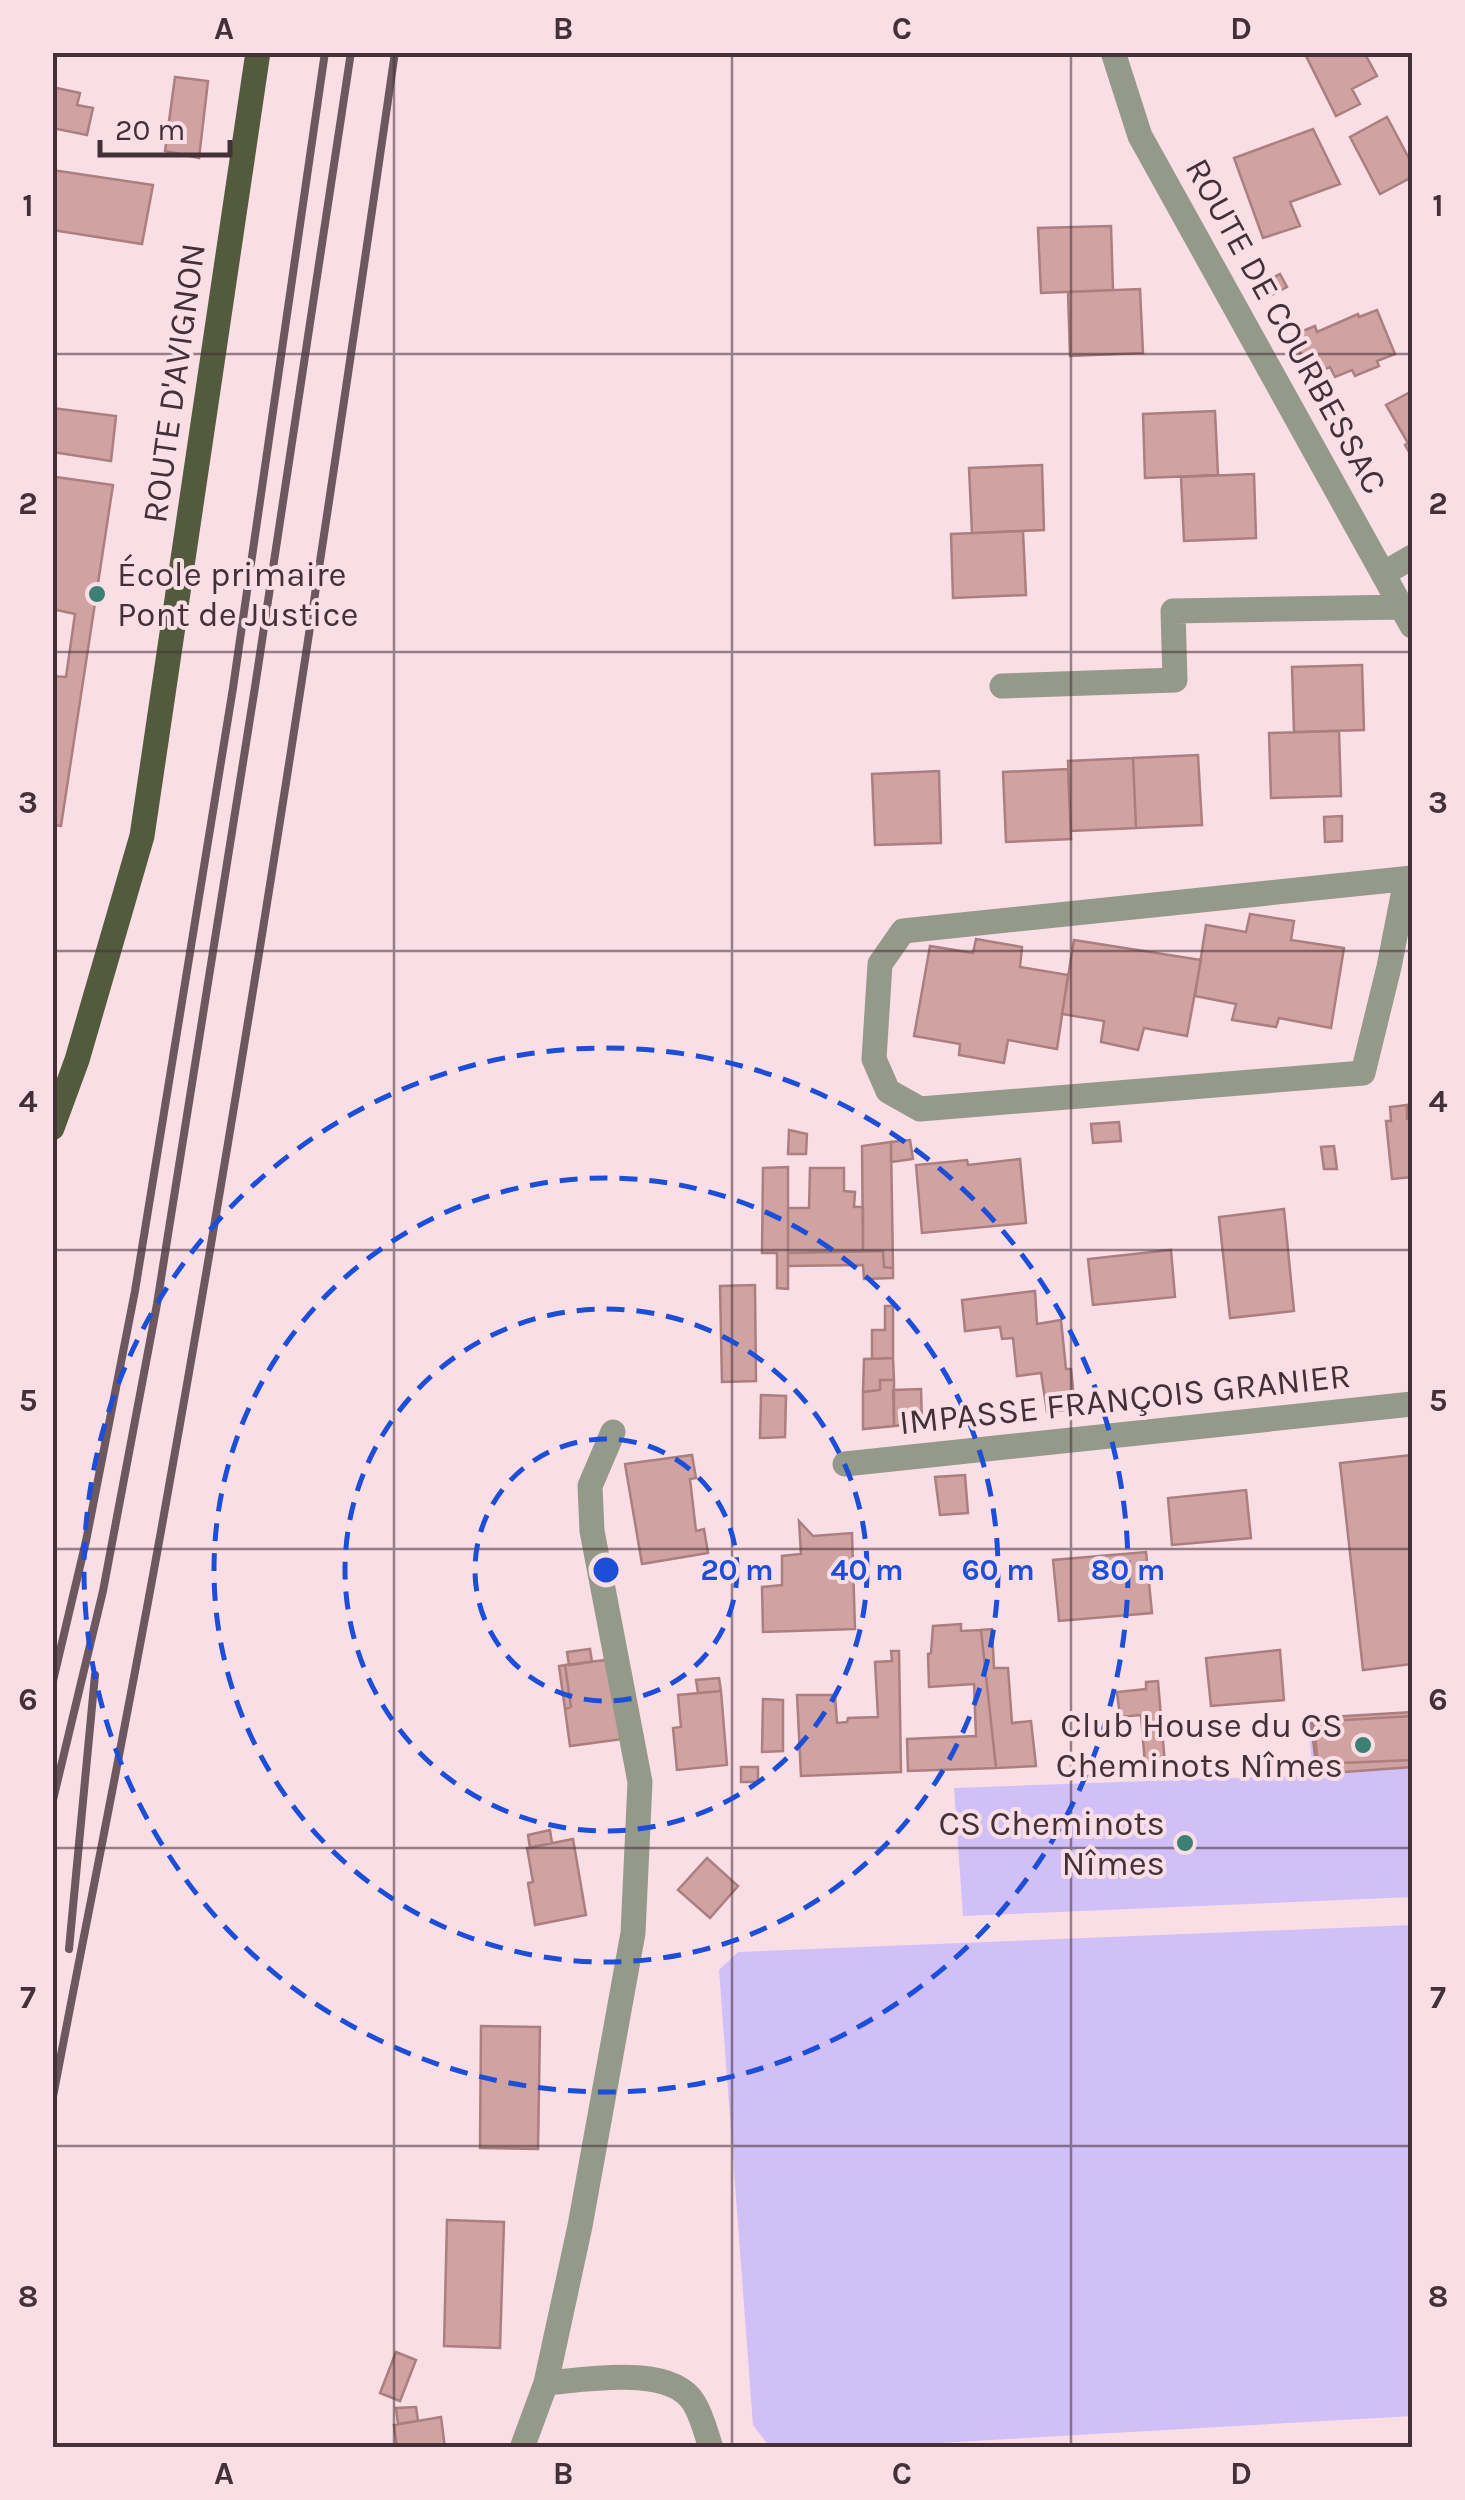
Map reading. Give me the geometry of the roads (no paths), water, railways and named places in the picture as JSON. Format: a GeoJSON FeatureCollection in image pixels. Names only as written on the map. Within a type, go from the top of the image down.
{"type":"FeatureCollection","features":[{"type":"Feature","properties":{"kind":"main road","name":"ROUTE D'AVIGNON"},"geometry":{"type":"LineString","coordinates":[[52,1128],[77,1060],[142,836],[258,52]]}},
{"type":"Feature","properties":{"kind":"street","name":"ROUTE DE COURBESSAC"},"geometry":{"type":"LineString","coordinates":[[1113,52],[1140,136],[1407,617]]}},
{"type":"Feature","properties":{"kind":"street"},"geometry":{"type":"LineString","coordinates":[[1383,574],[1412,557]]}},
{"type":"Feature","properties":{"kind":"street"},"geometry":{"type":"LineString","coordinates":[[1002,686],[1175,680],[1173,611],[1407,617]]}},
{"type":"Feature","properties":{"kind":"street"},"geometry":{"type":"LineString","coordinates":[[1410,879],[1363,1072],[920,1109],[888,1090],[874,1059],[880,964],[903,932],[1410,879]]}},
{"type":"Feature","properties":{"kind":"street","name":"IMPASSE FRANÇOIS GRANIER"},"geometry":{"type":"LineString","coordinates":[[845,1464],[1412,1404]]}},
{"type":"Feature","properties":{"kind":"street"},"geometry":{"type":"LineString","coordinates":[[522,2448],[546,2383],[580,2226],[633,1933],[640,1782],[592,1531],[590,1486],[613,1432]]}},
{"type":"Feature","properties":{"kind":"street"},"geometry":{"type":"LineString","coordinates":[[546,2383],[620,2378],[669,2382],[693,2401],[711,2448]]}},
{"type":"Feature","properties":{"kind":"railway"},"geometry":{"type":"LineString","coordinates":[[52,1685],[86,1541],[135,1291],[233,688],[325,52]]}},
{"type":"Feature","properties":{"kind":"railway"},"geometry":{"type":"LineString","coordinates":[[52,1804],[103,1591],[157,1304],[351,52]]}},
{"type":"Feature","properties":{"kind":"railway"},"geometry":{"type":"LineString","coordinates":[[52,2102],[155,1563],[260,949],[395,52]]}},
{"type":"Feature","properties":{"kind":"railway"},"geometry":{"type":"LineString","coordinates":[[69,1949],[95,1675]]}},
{"type":"Feature","properties":{"kind":"place","name":"École primaire Pont de Justice"},"geometry":{"type":"Point","coordinates":[97,594]}},
{"type":"Feature","properties":{"kind":"place","name":"Club House du CS Cheminots Nîmes"},"geometry":{"type":"Point","coordinates":[1363,1745]}},
{"type":"Feature","properties":{"kind":"place","name":"CS Cheminots Nîmes"},"geometry":{"type":"Point","coordinates":[1185,1843]}}]}
